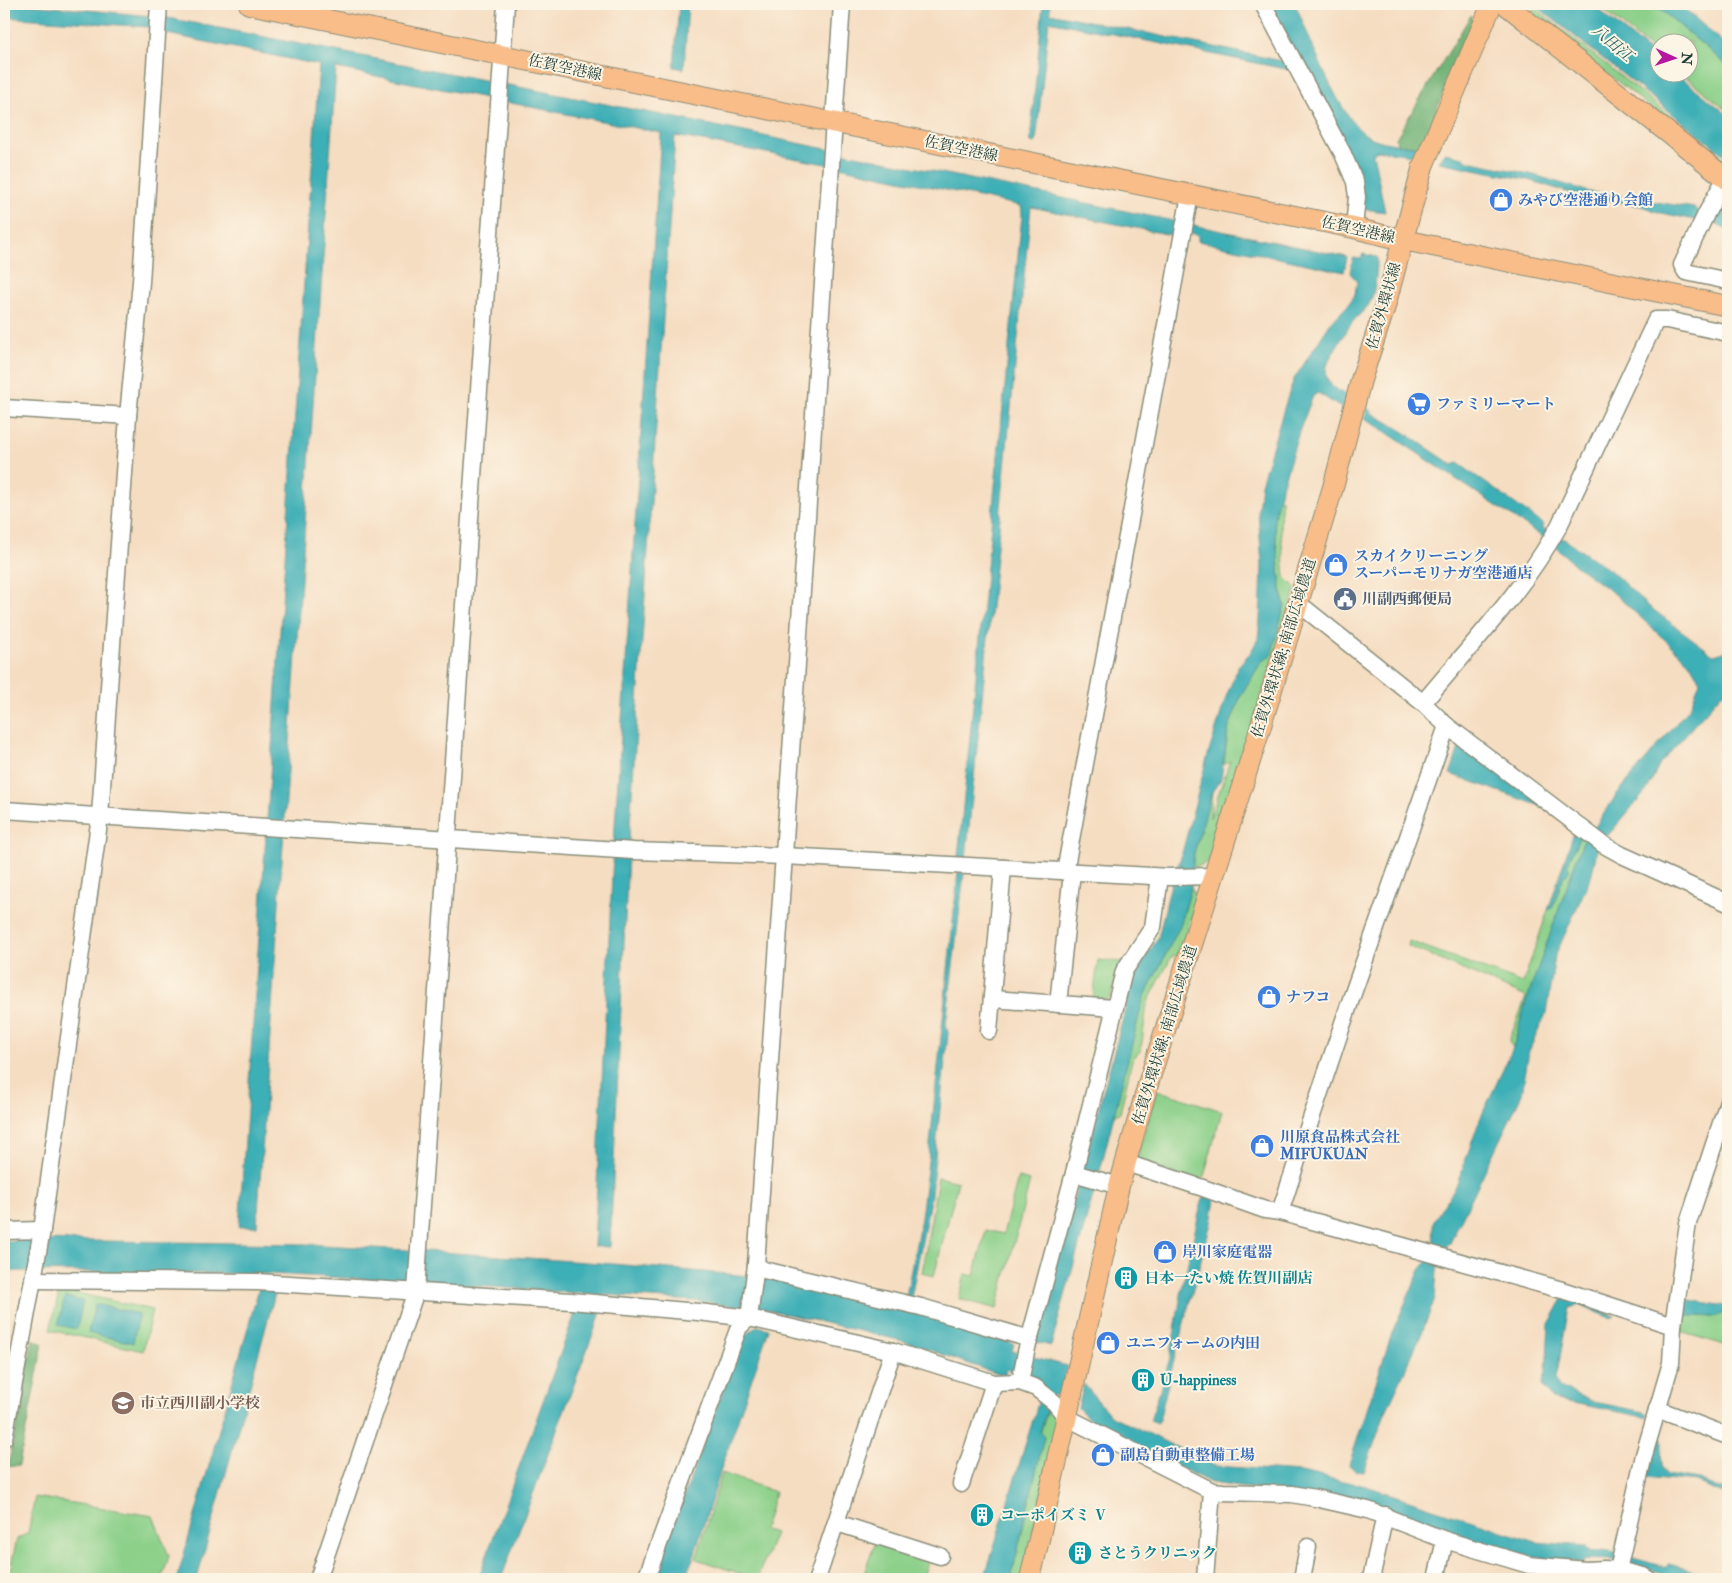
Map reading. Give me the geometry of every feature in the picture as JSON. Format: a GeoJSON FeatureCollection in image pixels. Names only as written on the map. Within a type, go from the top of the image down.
{"type":"FeatureCollection","features":[{"type":"Feature","properties":{"kind":"main road","name":"佐賀空港線"},"geometry":{"type":"LineString","coordinates":[[249,4],[1354,228],[1403,240],[1728,306]]}},
{"type":"Feature","properties":{"kind":"main road","name":"佐賀外環状線"},"geometry":{"type":"LineString","coordinates":[[1329,499],[1362,380],[1384,310],[1423,166],[1492,4]]}},
{"type":"Feature","properties":{"kind":"main road"},"geometry":{"type":"LineString","coordinates":[[1505,4],[1727,178]]}},
{"type":"Feature","properties":{"kind":"main road","name":"佐賀外環状線; 南部広域農道"},"geometry":{"type":"LineString","coordinates":[[1030,1579],[1060,1410],[1110,1183],[1126,1163],[1205,876],[1298,603],[1329,499]]}},
{"type":"Feature","properties":{"kind":"street"},"geometry":{"type":"LineString","coordinates":[[318,1579],[416,1292],[506,4]]}},
{"type":"Feature","properties":{"kind":"street"},"geometry":{"type":"LineString","coordinates":[[646,1579],[739,1327],[749,1318],[756,1265],[842,4]]}},
{"type":"Feature","properties":{"kind":"street"},"geometry":{"type":"LineString","coordinates":[[1263,4],[1343,154],[1355,182],[1357,197],[1354,228]]}},
{"type":"Feature","properties":{"kind":"street"},"geometry":{"type":"LineString","coordinates":[[4,1438],[42,1230],[100,816],[128,416],[141,282],[159,8]]}},
{"type":"Feature","properties":{"kind":"street"},"geometry":{"type":"LineString","coordinates":[[1727,178],[1704,218],[1682,265],[1686,272],[1728,281]]}},
{"type":"Feature","properties":{"kind":"street"},"geometry":{"type":"LineString","coordinates":[[1058,1004],[1068,872],[1190,195]]}},
{"type":"Feature","properties":{"kind":"street"},"geometry":{"type":"LineString","coordinates":[[1423,703],[1522,584],[1552,539],[1656,320],[1667,320],[1728,333]]}},
{"type":"Feature","properties":{"kind":"street"},"geometry":{"type":"LineString","coordinates":[[4,408],[128,416]]}},
{"type":"Feature","properties":{"kind":"street"},"geometry":{"type":"LineString","coordinates":[[1298,603],[1423,703],[1447,726],[1604,845],[1728,903]]}},
{"type":"Feature","properties":{"kind":"street"},"geometry":{"type":"LineString","coordinates":[[1280,1212],[1351,999],[1447,726]]}},
{"type":"Feature","properties":{"kind":"street"},"geometry":{"type":"LineString","coordinates":[[4,810],[634,851],[784,856],[1165,877],[1205,876]]}},
{"type":"Feature","properties":{"kind":"street"},"geometry":{"type":"LineString","coordinates":[[989,1031],[1003,868]]}},
{"type":"Feature","properties":{"kind":"street"},"geometry":{"type":"LineString","coordinates":[[1021,1379],[1124,971],[1152,927],[1165,877]]}},
{"type":"Feature","properties":{"kind":"street"},"geometry":{"type":"LineString","coordinates":[[992,998],[1114,1008]]}},
{"type":"Feature","properties":{"kind":"street"},"geometry":{"type":"LineString","coordinates":[[1619,1567],[1644,1455],[1671,1363],[1673,1326],[1688,1223],[1728,1102]]}},
{"type":"Feature","properties":{"kind":"street"},"geometry":{"type":"LineString","coordinates":[[1126,1163],[1265,1210],[1280,1212],[1562,1290],[1673,1326]]}},
{"type":"Feature","properties":{"kind":"street"},"geometry":{"type":"LineString","coordinates":[[1074,1173],[1110,1183]]}},
{"type":"Feature","properties":{"kind":"street"},"geometry":{"type":"LineString","coordinates":[[4,1231],[42,1230]]}},
{"type":"Feature","properties":{"kind":"street"},"geometry":{"type":"LineString","coordinates":[[756,1265],[764,1270],[921,1307],[1028,1346]]}},
{"type":"Feature","properties":{"kind":"street"},"geometry":{"type":"LineString","coordinates":[[34,1280],[257,1282],[581,1302],[749,1318],[893,1350],[994,1383],[1021,1379],[1036,1388],[1060,1410],[1212,1491],[1292,1494],[1368,1510],[1445,1540],[1529,1565],[1586,1570],[1619,1567],[1648,1579]]}},
{"type":"Feature","properties":{"kind":"street"},"geometry":{"type":"LineString","coordinates":[[817,1579],[893,1350]]}},
{"type":"Feature","properties":{"kind":"street"},"geometry":{"type":"LineString","coordinates":[[961,1484],[994,1383]]}},
{"type":"Feature","properties":{"kind":"street"},"geometry":{"type":"LineString","coordinates":[[1657,1409],[1728,1436]]}},
{"type":"Feature","properties":{"kind":"street"},"geometry":{"type":"LineString","coordinates":[[1205,1579],[1212,1491]]}},
{"type":"Feature","properties":{"kind":"street"},"geometry":{"type":"LineString","coordinates":[[1371,1579],[1385,1516]]}},
{"type":"Feature","properties":{"kind":"street"},"geometry":{"type":"LineString","coordinates":[[836,1523],[940,1556]]}},
{"type":"Feature","properties":{"kind":"street"},"geometry":{"type":"LineString","coordinates":[[1436,1579],[1445,1540]]}},
{"type":"Feature","properties":{"kind":"street"},"geometry":{"type":"LineString","coordinates":[[1302,1579],[1308,1547]]}},
{"type":"Feature","properties":{"kind":"green space"},"geometry":{"type":"Polygon","coordinates":[[[1530,4],[1728,162],[1728,169],[1535,16],[1530,4]]]}},
{"type":"Feature","properties":{"kind":"green space"},"geometry":{"type":"Polygon","coordinates":[[[1596,4],[1654,4],[1687,32],[1650,32],[1650,48],[1596,4]]]}},
{"type":"Feature","properties":{"kind":"green space"},"geometry":{"type":"Polygon","coordinates":[[[1471,15],[1473,21],[1421,147],[1397,144],[1396,138],[1471,15]]]}},
{"type":"Feature","properties":{"kind":"green space"},"geometry":{"type":"Polygon","coordinates":[[[1700,43],[1728,66],[1728,111],[1692,82],[1700,82],[1700,43]]]}},
{"type":"Feature","properties":{"kind":"green space"},"geometry":{"type":"Polygon","coordinates":[[[1278,500],[1282,500],[1280,521],[1285,577],[1296,588],[1208,862],[1191,869],[1212,792],[1210,818],[1230,761],[1224,765],[1228,730],[1241,695],[1262,661],[1271,656],[1285,605],[1282,596],[1274,520],[1278,500]]]}},
{"type":"Feature","properties":{"kind":"green space"},"geometry":{"type":"Polygon","coordinates":[[[1581,834],[1587,837],[1583,841],[1525,1005],[1513,1048],[1509,1041],[1526,997],[1408,946],[1409,941],[1523,983],[1548,910],[1552,908],[1564,874],[1570,868],[1567,865],[1581,834]]]}},
{"type":"Feature","properties":{"kind":"green space"},"geometry":{"type":"Polygon","coordinates":[[[1191,887],[1197,898],[1180,956],[1172,956],[1147,1004],[1141,1050],[1132,1060],[1120,1113],[1114,1115],[1143,1000],[1181,924],[1191,887]]]}},
{"type":"Feature","properties":{"kind":"green space"},"geometry":{"type":"Polygon","coordinates":[[[1098,960],[1122,962],[1110,998],[1107,1000],[1093,999],[1098,960]]]}},
{"type":"Feature","properties":{"kind":"green space"},"geometry":{"type":"Polygon","coordinates":[[[1157,1090],[1222,1111],[1202,1183],[1136,1161],[1157,1090]]]}},
{"type":"Feature","properties":{"kind":"green space"},"geometry":{"type":"Polygon","coordinates":[[[938,1177],[958,1182],[934,1276],[922,1273],[938,1177]]]}},
{"type":"Feature","properties":{"kind":"green space"},"geometry":{"type":"Polygon","coordinates":[[[1018,1178],[1030,1181],[997,1309],[959,1299],[965,1274],[974,1276],[986,1230],[1003,1234],[1018,1178]]]}},
{"type":"Feature","properties":{"kind":"green space"},"geometry":{"type":"Polygon","coordinates":[[[60,1289],[152,1310],[143,1351],[50,1330],[60,1289]]]}},
{"type":"Feature","properties":{"kind":"green space"},"geometry":{"type":"Polygon","coordinates":[[[1728,1311],[1728,1346],[1680,1332],[1680,1315],[1714,1317],[1728,1311]]]}},
{"type":"Feature","properties":{"kind":"green space"},"geometry":{"type":"Polygon","coordinates":[[[33,1339],[43,1344],[19,1465],[8,1467],[33,1339]]]}},
{"type":"Feature","properties":{"kind":"green space"},"geometry":{"type":"Polygon","coordinates":[[[1049,1407],[1057,1423],[1022,1579],[1011,1579],[1044,1437],[1040,1434],[1049,1407]]]}},
{"type":"Feature","properties":{"kind":"green space"},"geometry":{"type":"Polygon","coordinates":[[[722,1473],[775,1492],[764,1530],[775,1533],[757,1579],[696,1559],[722,1473]]]}},
{"type":"Feature","properties":{"kind":"green space"},"geometry":{"type":"Polygon","coordinates":[[[35,1497],[153,1516],[169,1556],[162,1579],[8,1579],[17,1539],[28,1533],[35,1497]]]}},
{"type":"Feature","properties":{"kind":"green space"},"geometry":{"type":"Polygon","coordinates":[[[876,1540],[930,1557],[922,1579],[862,1579],[876,1540]]]}},
{"type":"Feature","properties":{"kind":"water"},"geometry":{"type":"Polygon","coordinates":[[[4,4],[163,17],[677,118],[1347,257],[1344,272],[1198,241],[1198,235],[1178,231],[1176,236],[1031,207],[966,858],[958,857],[1022,215],[1021,206],[825,164],[675,136],[628,855],[610,1247],[594,1246],[613,855],[661,133],[336,68],[257,1226],[239,1227],[319,65],[162,33],[149,27],[4,17],[4,4]]]}},
{"type":"Feature","properties":{"kind":"water"},"geometry":{"type":"Polygon","coordinates":[[[679,4],[688,4],[684,69],[674,67],[679,4]]]}},
{"type":"Feature","properties":{"kind":"water"},"geometry":{"type":"Polygon","coordinates":[[[1043,4],[1050,4],[1050,13],[1287,62],[1290,70],[1049,21],[1036,142],[1033,143],[1030,141],[1043,4]]]}},
{"type":"Feature","properties":{"kind":"water"},"geometry":{"type":"Polygon","coordinates":[[[1269,4],[1294,4],[1297,8],[1327,78],[1347,114],[1357,127],[1368,136],[1380,141],[1421,147],[1418,156],[1377,150],[1373,153],[1385,212],[1364,209],[1269,4]]]}},
{"type":"Feature","properties":{"kind":"water","name":"八田江"},"geometry":{"type":"Polygon","coordinates":[[[1534,4],[1591,4],[1650,52],[1650,82],[1687,82],[1728,115],[1728,158],[1534,4]]]}},
{"type":"Feature","properties":{"kind":"water"},"geometry":{"type":"Polygon","coordinates":[[[1654,4],[1679,4],[1728,45],[1728,66],[1700,43],[1700,32],[1687,32],[1654,4]]]}},
{"type":"Feature","properties":{"kind":"water"},"geometry":{"type":"Polygon","coordinates":[[[1444,153],[1463,157],[1468,161],[1534,175],[1590,192],[1695,208],[1701,215],[1719,206],[1728,211],[1728,230],[1720,225],[1661,213],[1641,206],[1567,192],[1529,180],[1439,162],[1444,153]]]}},
{"type":"Feature","properties":{"kind":"water"},"geometry":{"type":"Polygon","coordinates":[[[1363,254],[1377,257],[1373,295],[1368,306],[1346,332],[1328,362],[1326,369],[1328,380],[1347,396],[1343,409],[1318,393],[1313,396],[1300,429],[1278,500],[1274,520],[1282,596],[1285,605],[1271,656],[1262,661],[1241,695],[1228,730],[1221,779],[1212,792],[1194,853],[1191,887],[1181,924],[1143,1000],[1101,1167],[1051,1346],[1035,1342],[1135,974],[1158,938],[1170,888],[1181,857],[1207,758],[1226,697],[1239,665],[1250,653],[1258,639],[1262,565],[1258,511],[1261,484],[1294,379],[1330,324],[1348,305],[1355,294],[1357,281],[1350,273],[1353,258],[1361,259],[1363,254]]]}},
{"type":"Feature","properties":{"kind":"water"},"geometry":{"type":"Polygon","coordinates":[[[1367,407],[1373,414],[1395,426],[1453,465],[1458,463],[1543,524],[1543,528],[1554,537],[1564,539],[1611,571],[1647,605],[1714,655],[1724,652],[1728,644],[1728,692],[1723,692],[1660,764],[1647,790],[1598,847],[1591,877],[1555,956],[1546,1014],[1529,1051],[1522,1094],[1450,1243],[1438,1259],[1435,1298],[1422,1333],[1384,1416],[1364,1472],[1356,1471],[1349,1465],[1393,1330],[1420,1270],[1434,1253],[1433,1222],[1457,1184],[1480,1119],[1513,1048],[1525,1005],[1583,841],[1593,830],[1617,794],[1690,707],[1700,681],[1689,662],[1616,595],[1576,566],[1553,544],[1365,418],[1367,407]]]}},
{"type":"Feature","properties":{"kind":"water"},"geometry":{"type":"Polygon","coordinates":[[[1461,742],[1549,809],[1450,774],[1461,742]]]}},
{"type":"Feature","properties":{"kind":"water"},"geometry":{"type":"Polygon","coordinates":[[[1575,829],[1581,834],[1567,865],[1570,868],[1567,875],[1564,875],[1552,908],[1548,910],[1575,829]]]}},
{"type":"Feature","properties":{"kind":"water"},"geometry":{"type":"Polygon","coordinates":[[[958,872],[964,873],[946,1024],[948,1033],[931,1195],[911,1298],[906,1296],[921,1218],[929,1154],[958,872]]]}},
{"type":"Feature","properties":{"kind":"water"},"geometry":{"type":"Polygon","coordinates":[[[1205,1196],[1215,1200],[1211,1223],[1158,1424],[1150,1421],[1170,1358],[1182,1289],[1201,1204],[1205,1196]]]}},
{"type":"Feature","properties":{"kind":"water"},"geometry":{"type":"Polygon","coordinates":[[[4,1241],[305,1244],[601,1263],[761,1277],[896,1311],[899,1308],[906,1310],[1014,1344],[1012,1351],[1067,1366],[1062,1396],[1053,1395],[1040,1433],[1044,1437],[1011,1579],[984,1579],[1043,1387],[1037,1379],[1007,1369],[1005,1375],[995,1373],[907,1342],[765,1309],[693,1301],[420,1282],[270,1274],[4,1271],[4,1241]]]}},
{"type":"Feature","properties":{"kind":"water"},"geometry":{"type":"Polygon","coordinates":[[[259,1288],[276,1290],[197,1579],[177,1579],[259,1288]]]}},
{"type":"Feature","properties":{"kind":"water"},"geometry":{"type":"Polygon","coordinates":[[[65,1297],[83,1301],[77,1329],[58,1325],[65,1297]]]}},
{"type":"Feature","properties":{"kind":"water"},"geometry":{"type":"Polygon","coordinates":[[[1564,1297],[1615,1316],[1610,1318],[1579,1305],[1569,1308],[1556,1379],[1559,1387],[1594,1402],[1644,1412],[1648,1415],[1645,1417],[1552,1399],[1542,1386],[1546,1372],[1549,1324],[1564,1297]]]}},
{"type":"Feature","properties":{"kind":"water"},"geometry":{"type":"Polygon","coordinates":[[[1683,1299],[1728,1306],[1728,1311],[1714,1317],[1680,1315],[1683,1299]]]}},
{"type":"Feature","properties":{"kind":"water"},"geometry":{"type":"Polygon","coordinates":[[[95,1304],[139,1314],[133,1343],[88,1333],[95,1304]]]}},
{"type":"Feature","properties":{"kind":"water"},"geometry":{"type":"Polygon","coordinates":[[[577,1308],[602,1310],[501,1579],[478,1579],[577,1308]]]}},
{"type":"Feature","properties":{"kind":"water"},"geometry":{"type":"Polygon","coordinates":[[[757,1326],[769,1329],[722,1466],[693,1559],[684,1579],[654,1579],[742,1338],[757,1326]]]}},
{"type":"Feature","properties":{"kind":"water"},"geometry":{"type":"Polygon","coordinates":[[[1084,1384],[1110,1415],[1215,1466],[1300,1472],[1366,1486],[1536,1542],[1586,1546],[1586,1550],[1612,1552],[1665,1567],[1668,1564],[1726,1579],[1668,1579],[1664,1578],[1663,1573],[1614,1560],[1585,1559],[1584,1563],[1533,1557],[1474,1540],[1367,1504],[1211,1483],[1096,1426],[1078,1408],[1084,1384]]]}},
{"type":"Feature","properties":{"kind":"water"},"geometry":{"type":"Polygon","coordinates":[[[1660,1424],[1662,1441],[1661,1467],[1667,1475],[1699,1480],[1728,1490],[1728,1495],[1696,1482],[1645,1477],[1656,1447],[1660,1424]]]}},
{"type":"Feature","properties":{"kind":"place","name":"みやび空港通り会館"},"geometry":{"type":"Point","coordinates":[1501,200]}},
{"type":"Feature","properties":{"kind":"place","name":"ファミリーマート"},"geometry":{"type":"Point","coordinates":[1419,404]}},
{"type":"Feature","properties":{"kind":"place","name":"スカイクリーニング スーパーモリナガ空港通店"},"geometry":{"type":"Point","coordinates":[1336,565]}},
{"type":"Feature","properties":{"kind":"place","name":"川副西郵便局"},"geometry":{"type":"Point","coordinates":[1345,599]}},
{"type":"Feature","properties":{"kind":"place","name":"ナフコ"},"geometry":{"type":"Point","coordinates":[1269,997]}},
{"type":"Feature","properties":{"kind":"place","name":"川原食品株式会社 MIFUKUAN"},"geometry":{"type":"Point","coordinates":[1262,1146]}},
{"type":"Feature","properties":{"kind":"place","name":"岸川家庭電器"},"geometry":{"type":"Point","coordinates":[1165,1252]}},
{"type":"Feature","properties":{"kind":"place","name":"日本一たい焼 佐賀川副店"},"geometry":{"type":"Point","coordinates":[1126,1278]}},
{"type":"Feature","properties":{"kind":"place","name":"ユニフォームの内田"},"geometry":{"type":"Point","coordinates":[1108,1343]}},
{"type":"Feature","properties":{"kind":"place","name":"U-happiness"},"geometry":{"type":"Point","coordinates":[1143,1380]}},
{"type":"Feature","properties":{"kind":"place","name":"市立西川副小学校"},"geometry":{"type":"Point","coordinates":[123,1403]}},
{"type":"Feature","properties":{"kind":"place","name":"副島自動車整備工場"},"geometry":{"type":"Point","coordinates":[1103,1455]}},
{"type":"Feature","properties":{"kind":"place","name":"コーポイズミ Ⅴ"},"geometry":{"type":"Point","coordinates":[982,1515]}},
{"type":"Feature","properties":{"kind":"place","name":"さとうクリニック"},"geometry":{"type":"Point","coordinates":[1080,1553]}}]}
